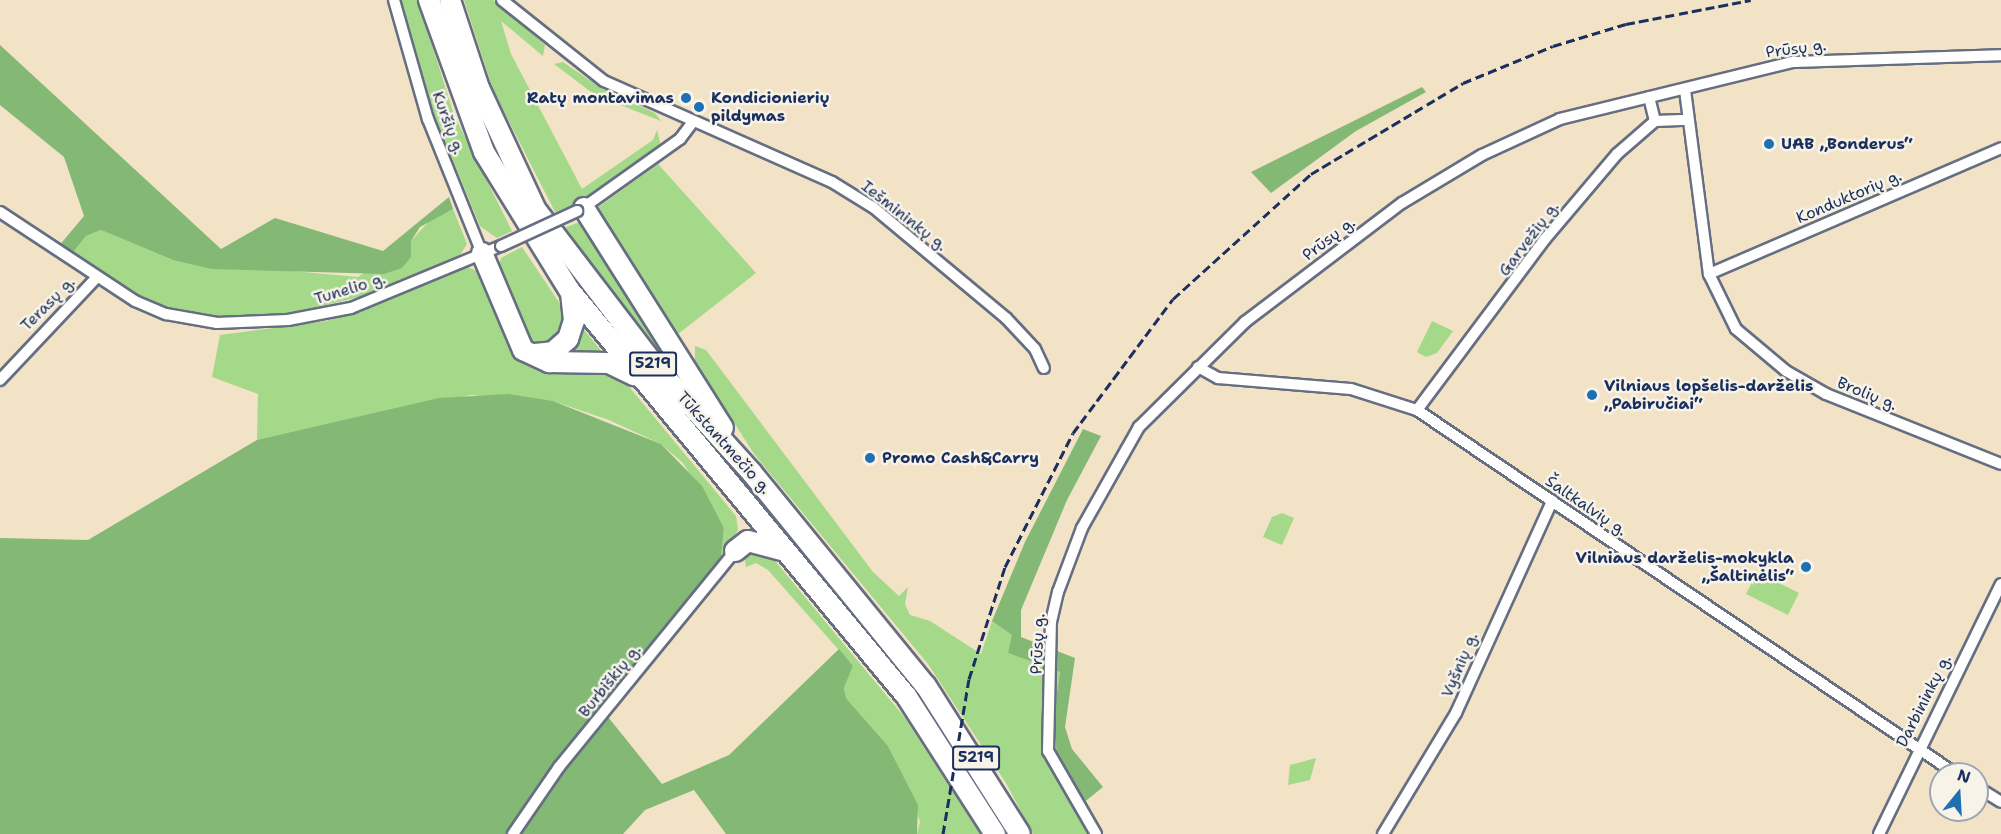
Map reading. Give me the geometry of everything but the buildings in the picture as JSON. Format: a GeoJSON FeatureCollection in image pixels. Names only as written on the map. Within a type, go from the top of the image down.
{"type":"FeatureCollection","features":[{"type":"Feature","properties":{"kind":"highway","name":"Tūkstantmečio g."},"geometry":{"type":"LineString","coordinates":[[429,0],[484,153],[570,291],[782,550],[907,697],[995,834]]}},
{"type":"Feature","properties":{"kind":"highway","name":"Tūkstantmečio g."},"geometry":{"type":"LineString","coordinates":[[450,0],[479,88],[536,210],[656,367],[752,473],[926,686],[1020,834]]}},
{"type":"Feature","properties":{"kind":"highway"},"geometry":{"type":"LineString","coordinates":[[581,209],[752,473]]}},
{"type":"Feature","properties":{"kind":"highway"},"geometry":{"type":"LineString","coordinates":[[491,250],[518,344],[529,354],[549,362],[618,365],[644,382]]}},
{"type":"Feature","properties":{"kind":"highway"},"geometry":{"type":"LineString","coordinates":[[529,354],[553,352],[567,339],[574,321],[570,291]]}},
{"type":"Feature","properties":{"kind":"highway"},"geometry":{"type":"LineString","coordinates":[[735,551],[743,533],[743,502]]}},
{"type":"Feature","properties":{"kind":"highway"},"geometry":{"type":"LineString","coordinates":[[735,551],[748,542],[782,550]]}},
{"type":"Feature","properties":{"kind":"street","name":"Kuršių g."},"geometry":{"type":"LineString","coordinates":[[394,0],[428,119],[491,250]]}},
{"type":"Feature","properties":{"kind":"street","name":"Iešmininkų g."},"geometry":{"type":"LineString","coordinates":[[502,0],[588,71],[692,123],[832,182],[874,208],[1006,318],[1035,350],[1044,368]]}},
{"type":"Feature","properties":{"kind":"street","name":"Prūsų g."},"geometry":{"type":"LineString","coordinates":[[1096,834],[1048,751],[1051,622],[1071,553],[1118,457],[1163,399],[1307,273],[1444,176],[1560,119],[1792,62],[2001,55]]}},
{"type":"Feature","properties":{"kind":"street","name":"Brolių g."},"geometry":{"type":"LineString","coordinates":[[1685,90],[1709,274],[1736,329],[1786,371],[1826,394],[2001,464]]}},
{"type":"Feature","properties":{"kind":"street"},"geometry":{"type":"LineString","coordinates":[[1649,97],[1655,121],[1688,120]]}},
{"type":"Feature","properties":{"kind":"street","name":"Garvežių g."},"geometry":{"type":"LineString","coordinates":[[1417,410],[1565,215],[1655,121]]}},
{"type":"Feature","properties":{"kind":"street","name":"Tunelio g."},"geometry":{"type":"LineString","coordinates":[[0,212],[96,278],[166,314],[256,323],[361,305],[581,209],[680,139],[692,123]]}},
{"type":"Feature","properties":{"kind":"street","name":"Konduktorių g."},"geometry":{"type":"LineString","coordinates":[[1709,274],[2001,148]]}},
{"type":"Feature","properties":{"kind":"street","name":"Terasų g."},"geometry":{"type":"LineString","coordinates":[[0,380],[96,278]]}},
{"type":"Feature","properties":{"kind":"street","name":"Šaltkalvių g."},"geometry":{"type":"LineString","coordinates":[[1198,367],[1218,378],[1351,388],[1417,410],[1937,762]]}},
{"type":"Feature","properties":{"kind":"street","name":"Vyšnių g."},"geometry":{"type":"LineString","coordinates":[[1383,834],[1456,713],[1552,501]]}},
{"type":"Feature","properties":{"kind":"street","name":"Burbiškių g."},"geometry":{"type":"LineString","coordinates":[[513,834],[559,767],[735,551]]}},
{"type":"Feature","properties":{"kind":"street","name":"Darbininkų g."},"geometry":{"type":"LineString","coordinates":[[1879,834],[1916,749],[2001,584]]}},
{"type":"Feature","properties":{"kind":"green space"},"geometry":{"type":"Polygon","coordinates":[[[400,0],[418,0],[454,115],[512,231],[497,238],[480,226],[431,107],[400,0]]]}},
{"type":"Feature","properties":{"kind":"green space"},"geometry":{"type":"Polygon","coordinates":[[[464,0],[493,0],[545,45],[543,56],[501,21],[511,54],[582,189],[653,140],[657,130],[661,146],[584,201],[555,212],[493,90],[464,0]]]}},
{"type":"Feature","properties":{"kind":"green space"},"geometry":{"type":"Polygon","coordinates":[[[0,45],[221,249],[275,218],[383,251],[449,197],[453,209],[420,227],[411,241],[411,257],[402,268],[384,274],[212,269],[173,260],[101,230],[86,236],[70,256],[58,247],[84,216],[64,157],[0,105],[0,45]]]}},
{"type":"Feature","properties":{"kind":"green space"},"geometry":{"type":"Polygon","coordinates":[[[563,62],[601,88],[655,113],[661,121],[595,95],[554,64],[563,62]]]}},
{"type":"Feature","properties":{"kind":"green space"},"geometry":{"type":"Polygon","coordinates":[[[1422,87],[1426,92],[1356,131],[1271,193],[1251,172],[1422,87]]]}},
{"type":"Feature","properties":{"kind":"green space"},"geometry":{"type":"Polygon","coordinates":[[[658,164],[756,273],[678,334],[672,332],[599,220],[597,208],[658,164]]]}},
{"type":"Feature","properties":{"kind":"green space"},"geometry":{"type":"Polygon","coordinates":[[[453,209],[467,244],[460,255],[359,297],[285,315],[221,319],[152,305],[70,256],[86,236],[101,230],[173,260],[358,277],[411,241],[431,219],[453,209]]]}},
{"type":"Feature","properties":{"kind":"green space"},"geometry":{"type":"Polygon","coordinates":[[[577,223],[584,224],[690,390],[564,228],[577,223]]]}},
{"type":"Feature","properties":{"kind":"green space"},"geometry":{"type":"Polygon","coordinates":[[[522,247],[568,316],[557,344],[529,341],[498,269],[501,258],[522,247]]]}},
{"type":"Feature","properties":{"kind":"green space"},"geometry":{"type":"Polygon","coordinates":[[[467,267],[477,271],[510,347],[529,364],[609,370],[621,377],[736,516],[738,530],[721,558],[724,528],[683,463],[661,444],[609,420],[553,401],[471,395],[257,440],[258,394],[212,377],[220,335],[327,321],[467,267]]]}},
{"type":"Feature","properties":{"kind":"green space"},"geometry":{"type":"Polygon","coordinates":[[[1432,321],[1453,331],[1437,353],[1426,357],[1417,352],[1432,321]]]}},
{"type":"Feature","properties":{"kind":"green space"},"geometry":{"type":"Polygon","coordinates":[[[582,327],[606,357],[548,358],[582,327]]]}},
{"type":"Feature","properties":{"kind":"green space"},"geometry":{"type":"Polygon","coordinates":[[[695,346],[706,350],[873,572],[899,596],[908,587],[905,604],[910,615],[930,621],[981,654],[992,621],[1013,635],[1008,653],[1060,672],[1054,713],[1092,834],[1033,834],[1006,783],[928,664],[754,454],[695,361],[695,346]]]}},
{"type":"Feature","properties":{"kind":"green space"},"geometry":{"type":"Polygon","coordinates":[[[508,394],[553,401],[661,444],[702,486],[724,528],[721,558],[600,707],[662,784],[729,755],[839,649],[853,666],[844,688],[846,698],[888,746],[918,805],[917,834],[726,834],[694,790],[645,810],[623,834],[0,834],[0,538],[88,540],[257,440],[439,398],[508,394]]]}},
{"type":"Feature","properties":{"kind":"green space"},"geometry":{"type":"Polygon","coordinates":[[[1083,429],[1101,436],[1067,500],[1021,610],[1021,637],[1075,658],[1065,727],[1072,749],[1103,787],[1082,804],[1057,758],[1054,713],[1060,672],[1008,653],[1012,635],[992,621],[1025,542],[1083,429]]]}},
{"type":"Feature","properties":{"kind":"green space"},"geometry":{"type":"Polygon","coordinates":[[[1282,513],[1294,518],[1282,545],[1263,537],[1272,517],[1282,513]]]}},
{"type":"Feature","properties":{"kind":"green space"},"geometry":{"type":"Polygon","coordinates":[[[743,549],[766,550],[905,718],[980,834],[917,834],[920,822],[910,790],[888,746],[846,698],[844,688],[853,666],[768,570],[756,563],[746,567],[743,549]]]}},
{"type":"Feature","properties":{"kind":"green space"},"geometry":{"type":"Polygon","coordinates":[[[1757,572],[1799,593],[1788,615],[1746,594],[1757,572]]]}},
{"type":"Feature","properties":{"kind":"green space"},"geometry":{"type":"Polygon","coordinates":[[[1316,758],[1310,780],[1288,785],[1290,765],[1316,758]]]}},
{"type":"Feature","properties":{"kind":"railway"},"geometry":{"type":"LineString","coordinates":[[943,834],[969,679],[1005,567],[1073,433],[1173,299],[1311,174],[1463,83],[1553,46],[1626,24],[1751,0]]}},
{"type":"Feature","properties":{"kind":"place","name":"Ratų montavimas"},"geometry":{"type":"Point","coordinates":[686,98]}},
{"type":"Feature","properties":{"kind":"place","name":"Kondicionierių pildymas"},"geometry":{"type":"Point","coordinates":[699,107]}},
{"type":"Feature","properties":{"kind":"place","name":"UAB „Bonderus“"},"geometry":{"type":"Point","coordinates":[1769,144]}},
{"type":"Feature","properties":{"kind":"place","name":"Vilniaus lopšelis-darželis „Pabiručiai“"},"geometry":{"type":"Point","coordinates":[1592,395]}},
{"type":"Feature","properties":{"kind":"place","name":"Promo Cash&Carry"},"geometry":{"type":"Point","coordinates":[870,458]}},
{"type":"Feature","properties":{"kind":"place","name":"Vilniaus darželis-mokykla „Šaltinėlis“"},"geometry":{"type":"Point","coordinates":[1806,567]}}]}
